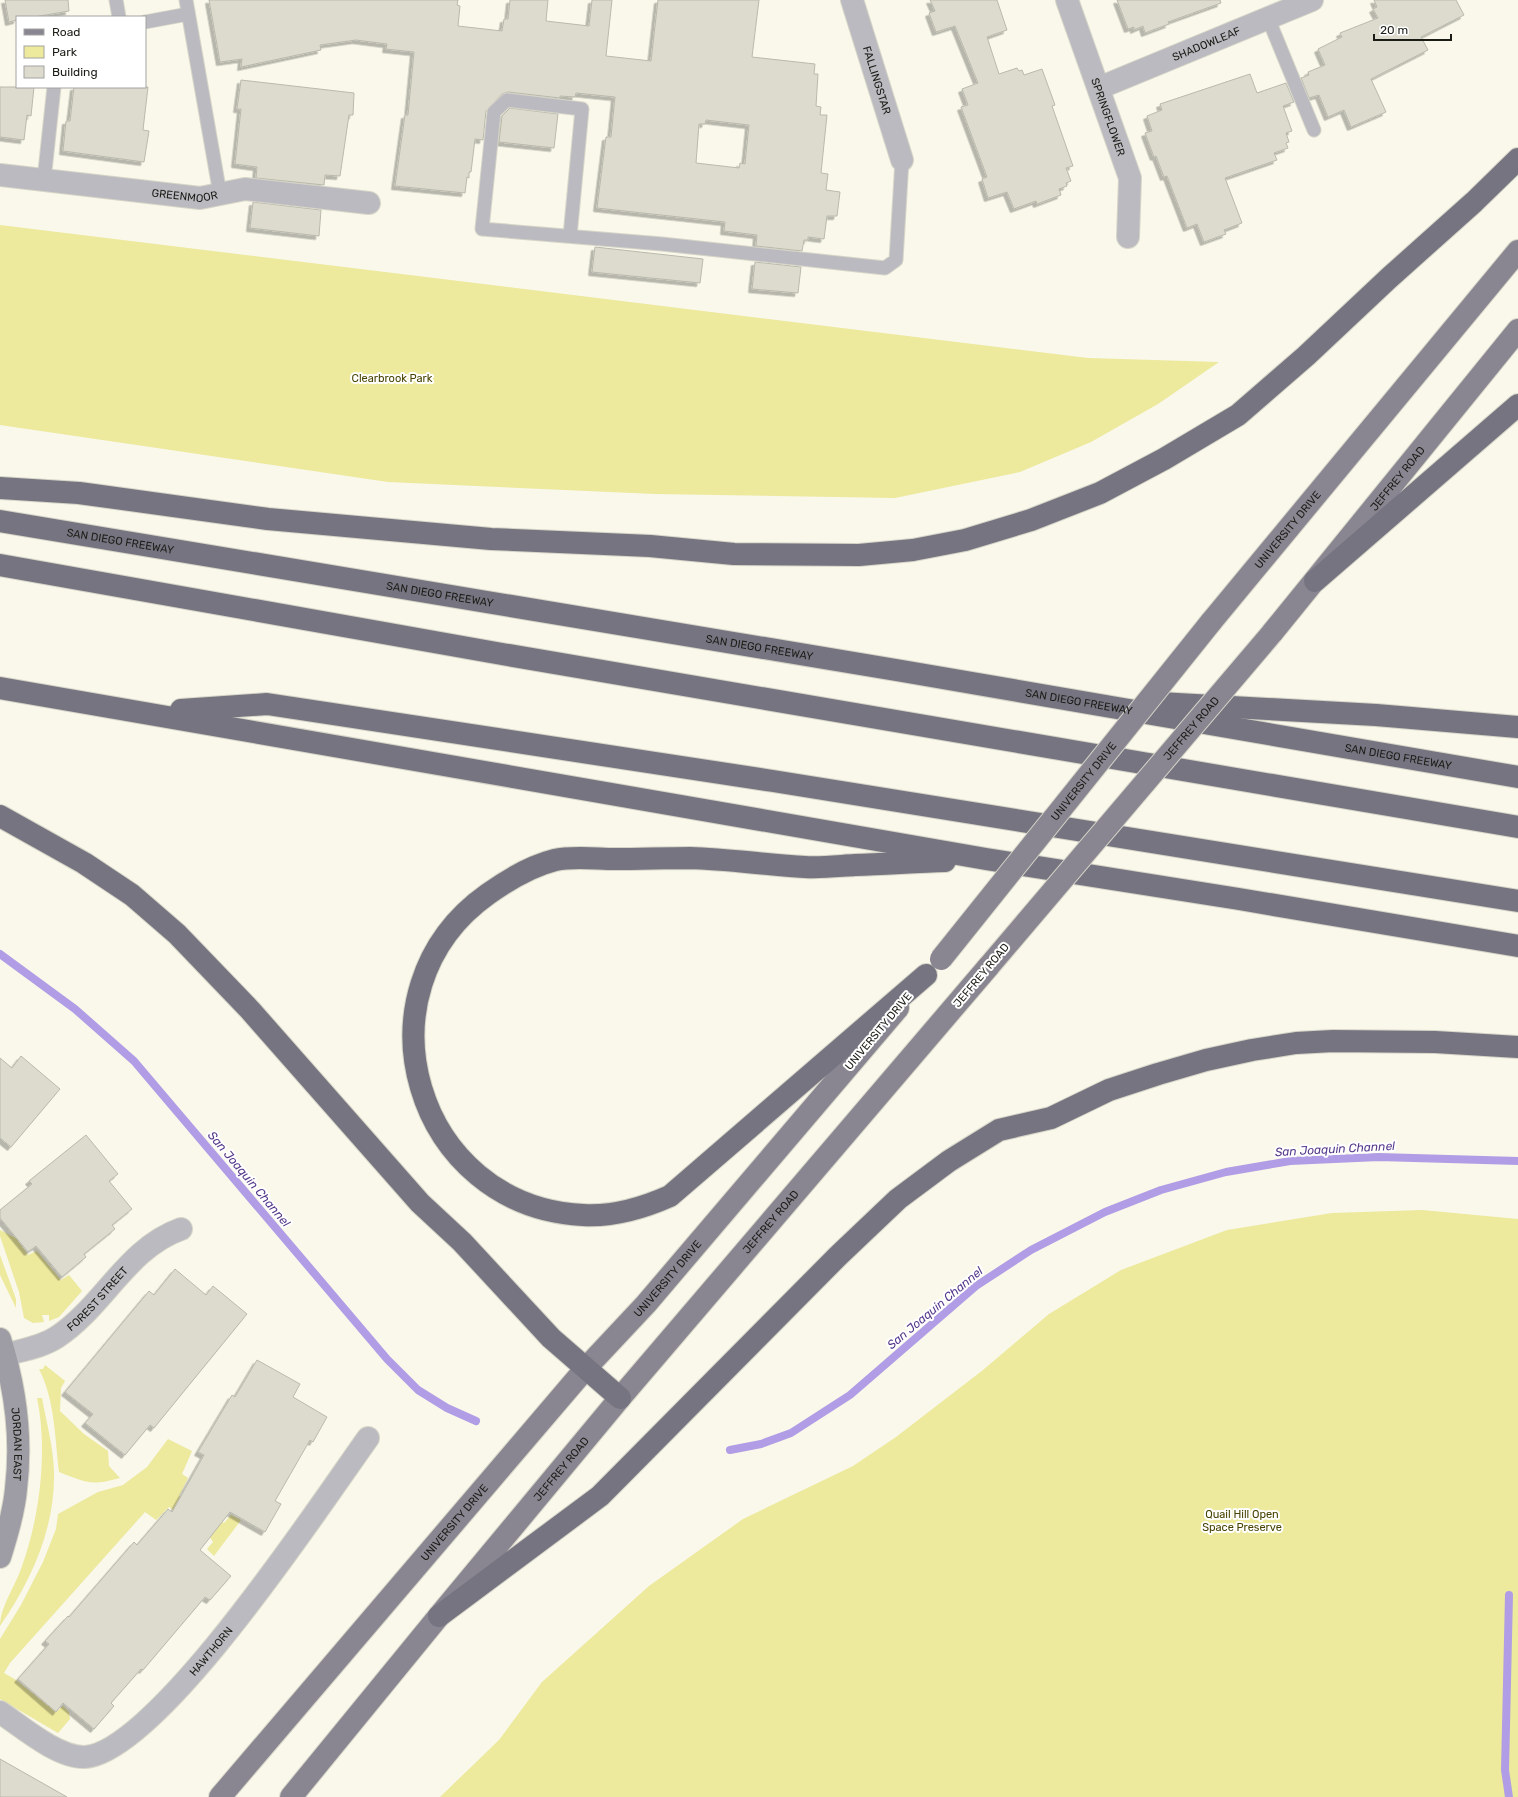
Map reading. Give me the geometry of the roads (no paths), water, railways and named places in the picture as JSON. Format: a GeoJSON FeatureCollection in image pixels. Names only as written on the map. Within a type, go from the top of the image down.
{"type":"FeatureCollection","features":[{"type":"Feature","properties":{"kind":"highway"},"geometry":{"type":"LineString","coordinates":[[0,488],[79,493],[268,519],[491,539],[650,546],[734,554],[859,555],[913,550],[965,540],[1031,520],[1100,493],[1164,459],[1238,415],[1306,356],[1389,278],[1474,202],[1518,159]]}},
{"type":"Feature","properties":{"kind":"highway"},"geometry":{"type":"LineString","coordinates":[[1314,582],[1518,405]]}},
{"type":"Feature","properties":{"kind":"highway","name":"SAN DIEGO FREEWAY"},"geometry":{"type":"LineString","coordinates":[[0,521],[1054,697],[1518,777]]}},
{"type":"Feature","properties":{"kind":"highway"},"geometry":{"type":"LineString","coordinates":[[0,565],[502,654],[1518,827]]}},
{"type":"Feature","properties":{"kind":"highway"},"geometry":{"type":"LineString","coordinates":[[0,688],[146,712],[986,859],[1240,899],[1518,946]]}},
{"type":"Feature","properties":{"kind":"highway"},"geometry":{"type":"LineString","coordinates":[[1054,697],[1368,714],[1518,726]]}},
{"type":"Feature","properties":{"kind":"highway"},"geometry":{"type":"LineString","coordinates":[[146,712],[267,704],[773,781],[1518,901]]}},
{"type":"Feature","properties":{"kind":"highway"},"geometry":{"type":"LineString","coordinates":[[0,816],[84,863],[132,895],[177,934],[250,1010],[420,1203],[462,1242],[551,1338],[620,1398]]}},
{"type":"Feature","properties":{"kind":"highway"},"geometry":{"type":"LineString","coordinates":[[926,975],[670,1196],[644,1207],[612,1214],[584,1216],[557,1212],[529,1204],[508,1194],[483,1179],[460,1158],[440,1132],[427,1108],[418,1080],[414,1052],[414,1025],[418,997],[426,970],[440,944],[471,906],[504,882],[529,869],[557,859],[692,858],[808,867],[986,859]]}},
{"type":"Feature","properties":{"kind":"highway"},"geometry":{"type":"LineString","coordinates":[[439,1616],[600,1496],[838,1256],[898,1199],[949,1161],[999,1130],[1051,1118],[1109,1090],[1158,1074],[1206,1060],[1252,1050],[1296,1043],[1341,1041],[1435,1042],[1518,1047]]}},
{"type":"Feature","properties":{"kind":"main road","name":"UNIVERSITY DRIVE"},"geometry":{"type":"LineString","coordinates":[[220,1797],[586,1368],[646,1304],[941,959],[1210,622],[1518,251]]}},
{"type":"Feature","properties":{"kind":"main road","name":"JEFFREY ROAD"},"geometry":{"type":"LineString","coordinates":[[439,1616],[620,1398],[1272,633],[1518,330]]}},
{"type":"Feature","properties":{"kind":"main road"},"geometry":{"type":"LineString","coordinates":[[291,1797],[439,1616]]}},
{"type":"Feature","properties":{"kind":"street","name":"FALLINGSTAR"},"geometry":{"type":"LineString","coordinates":[[852,0],[902,160]]}},
{"type":"Feature","properties":{"kind":"street","name":"SPRINGFLOWER"},"geometry":{"type":"LineString","coordinates":[[1067,0],[1130,178],[1128,237]]}},
{"type":"Feature","properties":{"kind":"street","name":"SHADOWLEAF"},"geometry":{"type":"LineString","coordinates":[[1099,88],[1312,0]]}},
{"type":"Feature","properties":{"kind":"street","name":"GREENMOOR"},"geometry":{"type":"LineString","coordinates":[[0,175],[200,198],[245,189],[369,203]]}},
{"type":"Feature","properties":{"kind":"street","name":"FOREST STREET"},"geometry":{"type":"LineString","coordinates":[[2,1347],[33,1348],[56,1338],[77,1321],[116,1278],[158,1238],[181,1229]]}},
{"type":"Feature","properties":{"kind":"street","name":"JORDAN EAST"},"geometry":{"type":"LineString","coordinates":[[0,1557],[8,1531],[16,1490],[18,1448],[15,1403],[2,1347]]}},
{"type":"Feature","properties":{"kind":"street","name":"HAWTHORN"},"geometry":{"type":"LineString","coordinates":[[0,1712],[62,1752],[84,1757],[103,1753],[123,1741],[152,1716],[198,1667],[239,1617],[368,1438]]}},
{"type":"Feature","properties":{"kind":"lane"},"geometry":{"type":"LineString","coordinates":[[116,0],[119,16]]}},
{"type":"Feature","properties":{"kind":"lane"},"geometry":{"type":"LineString","coordinates":[[186,0],[220,194]]}},
{"type":"Feature","properties":{"kind":"lane"},"geometry":{"type":"LineString","coordinates":[[146,22],[188,14]]}},
{"type":"Feature","properties":{"kind":"lane"},"geometry":{"type":"LineString","coordinates":[[1268,18],[1314,130]]}},
{"type":"Feature","properties":{"kind":"lane"},"geometry":{"type":"LineString","coordinates":[[44,180],[54,88]]}},
{"type":"Feature","properties":{"kind":"lane"},"geometry":{"type":"LineString","coordinates":[[570,236],[582,110],[507,100],[494,112],[482,229],[662,244],[885,268],[896,260],[902,160]]}},
{"type":"Feature","properties":{"kind":"waterway","name":"San Joaquin Channel"},"geometry":{"type":"LineString","coordinates":[[0,954],[75,1009],[134,1061],[387,1359],[418,1390],[447,1408],[476,1421]]}},
{"type":"Feature","properties":{"kind":"waterway","name":"San Joaquin Channel"},"geometry":{"type":"LineString","coordinates":[[730,1450],[761,1444],[791,1433],[850,1395],[976,1286],[1031,1250],[1105,1212],[1161,1190],[1226,1172],[1290,1161],[1379,1157],[1518,1161]]}},
{"type":"Feature","properties":{"kind":"waterway"},"geometry":{"type":"LineString","coordinates":[[1509,1595],[1505,1770],[1509,1797]]}},
{"type":"Feature","properties":{"kind":"park label","name":"Clearbrook Park"},"geometry":{"type":"Point","coordinates":[392,378]}},
{"type":"Feature","properties":{"kind":"park label","name":"Quail Hill Open Space Preserve"},"geometry":{"type":"Point","coordinates":[1242,1520]}}]}
